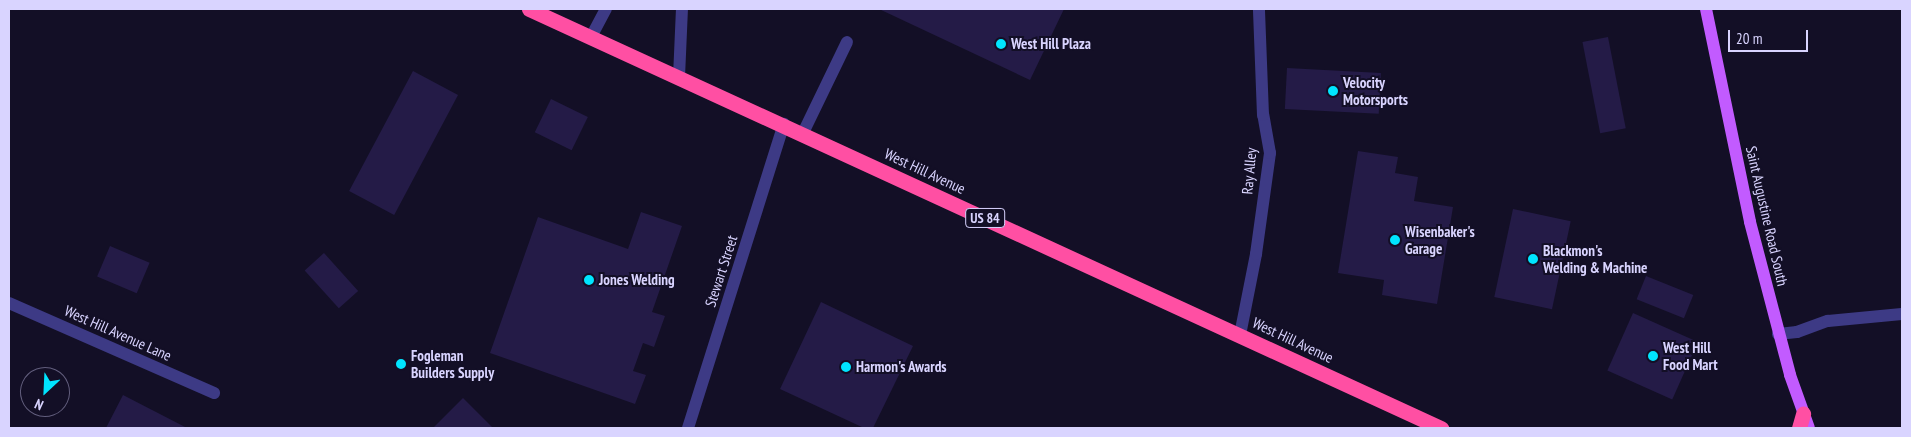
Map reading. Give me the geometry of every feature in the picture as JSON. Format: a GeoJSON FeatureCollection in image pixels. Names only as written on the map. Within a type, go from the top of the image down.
{"type":"FeatureCollection","features":[{"type":"Feature","properties":{"kind":"highway","name":"West Hill Avenue"},"geometry":{"type":"LineString","coordinates":[[529,9],[784,124],[1441,428]]}},
{"type":"Feature","properties":{"kind":"main road","name":"Saint Augustine Road South"},"geometry":{"type":"LineString","coordinates":[[1706,9],[1740,176],[1778,334],[1801,421],[1809,428]]}},
{"type":"Feature","properties":{"kind":"street"},"geometry":{"type":"LineString","coordinates":[[592,37],[606,9]]}},
{"type":"Feature","properties":{"kind":"street"},"geometry":{"type":"LineString","coordinates":[[679,77],[682,9]]}},
{"type":"Feature","properties":{"kind":"street","name":"Ray Alley"},"geometry":{"type":"LineString","coordinates":[[1240,335],[1256,254],[1270,153],[1263,115],[1259,9]]}},
{"type":"Feature","properties":{"kind":"street"},"geometry":{"type":"LineString","coordinates":[[803,133],[847,42]]}},
{"type":"Feature","properties":{"kind":"street","name":"Stewart Street"},"geometry":{"type":"LineString","coordinates":[[688,428],[784,124]]}},
{"type":"Feature","properties":{"kind":"street","name":"West Hill Avenue Lane"},"geometry":{"type":"LineString","coordinates":[[9,304],[214,393]]}},
{"type":"Feature","properties":{"kind":"street"},"geometry":{"type":"LineString","coordinates":[[1778,334],[1828,321],[1902,314]]}},
{"type":"Feature","properties":{"kind":"building","name":"West Hill Plaza"},"geometry":{"type":"Polygon","coordinates":[[[879,9],[1064,9],[1030,80],[879,9]]]}},
{"type":"Feature","properties":{"kind":"building"},"geometry":{"type":"Polygon","coordinates":[[[1608,37],[1626,128],[1600,133],[1582,42],[1608,37]]]}},
{"type":"Feature","properties":{"kind":"building","name":"Velocity Motorsports"},"geometry":{"type":"Polygon","coordinates":[[[1287,68],[1381,73],[1379,114],[1285,109],[1287,68]]]}},
{"type":"Feature","properties":{"kind":"building"},"geometry":{"type":"Polygon","coordinates":[[[413,71],[458,95],[394,215],[349,191],[413,71]]]}},
{"type":"Feature","properties":{"kind":"building"},"geometry":{"type":"Polygon","coordinates":[[[551,99],[588,117],[572,150],[535,132],[551,99]]]}},
{"type":"Feature","properties":{"kind":"building","name":"Wisenbaker's Garage"},"geometry":{"type":"Polygon","coordinates":[[[1358,151],[1398,157],[1395,173],[1418,177],[1414,201],[1453,207],[1437,304],[1382,295],[1384,280],[1338,273],[1358,151]]]}},
{"type":"Feature","properties":{"kind":"building","name":"Blackmon's Welding & Machine"},"geometry":{"type":"Polygon","coordinates":[[[1513,209],[1571,221],[1552,309],[1494,297],[1513,209]]]}},
{"type":"Feature","properties":{"kind":"building","name":"Jones Welding"},"geometry":{"type":"Polygon","coordinates":[[[641,212],[682,226],[652,312],[665,316],[654,347],[643,343],[633,371],[646,375],[635,404],[490,353],[538,217],[628,249],[641,212]]]}},
{"type":"Feature","properties":{"kind":"building"},"geometry":{"type":"Polygon","coordinates":[[[110,246],[150,263],[137,293],[97,276],[110,246]]]}},
{"type":"Feature","properties":{"kind":"building"},"geometry":{"type":"Polygon","coordinates":[[[324,253],[358,291],[339,308],[305,270],[324,253]]]}},
{"type":"Feature","properties":{"kind":"building"},"geometry":{"type":"Polygon","coordinates":[[[1646,276],[1693,295],[1684,318],[1637,299],[1646,276]]]}},
{"type":"Feature","properties":{"kind":"building","name":"Harmon's Awards"},"geometry":{"type":"Polygon","coordinates":[[[821,302],[913,346],[873,428],[864,428],[780,389],[821,302]]]}},
{"type":"Feature","properties":{"kind":"building","name":"West Hill Food Mart"},"geometry":{"type":"Polygon","coordinates":[[[1633,313],[1698,342],[1672,399],[1607,371],[1633,313]]]}},
{"type":"Feature","properties":{"kind":"building"},"geometry":{"type":"Polygon","coordinates":[[[123,395],[187,428],[106,428],[123,395]]]}},
{"type":"Feature","properties":{"kind":"building"},"geometry":{"type":"Polygon","coordinates":[[[463,398],[493,428],[433,428],[463,398]]]}},
{"type":"Feature","properties":{"kind":"place","name":"West Hill Plaza"},"geometry":{"type":"Point","coordinates":[1001,44]}},
{"type":"Feature","properties":{"kind":"place","name":"Velocity Motorsports"},"geometry":{"type":"Point","coordinates":[1333,91]}},
{"type":"Feature","properties":{"kind":"place","name":"Wisenbaker's Garage"},"geometry":{"type":"Point","coordinates":[1395,240]}},
{"type":"Feature","properties":{"kind":"place","name":"Blackmon's Welding & Machine"},"geometry":{"type":"Point","coordinates":[1533,259]}},
{"type":"Feature","properties":{"kind":"place","name":"Jones Welding"},"geometry":{"type":"Point","coordinates":[589,280]}},
{"type":"Feature","properties":{"kind":"place","name":"West Hill Food Mart"},"geometry":{"type":"Point","coordinates":[1653,356]}},
{"type":"Feature","properties":{"kind":"place","name":"Fogleman Builders Supply"},"geometry":{"type":"Point","coordinates":[401,364]}},
{"type":"Feature","properties":{"kind":"place","name":"Harmon's Awards"},"geometry":{"type":"Point","coordinates":[846,367]}}]}
